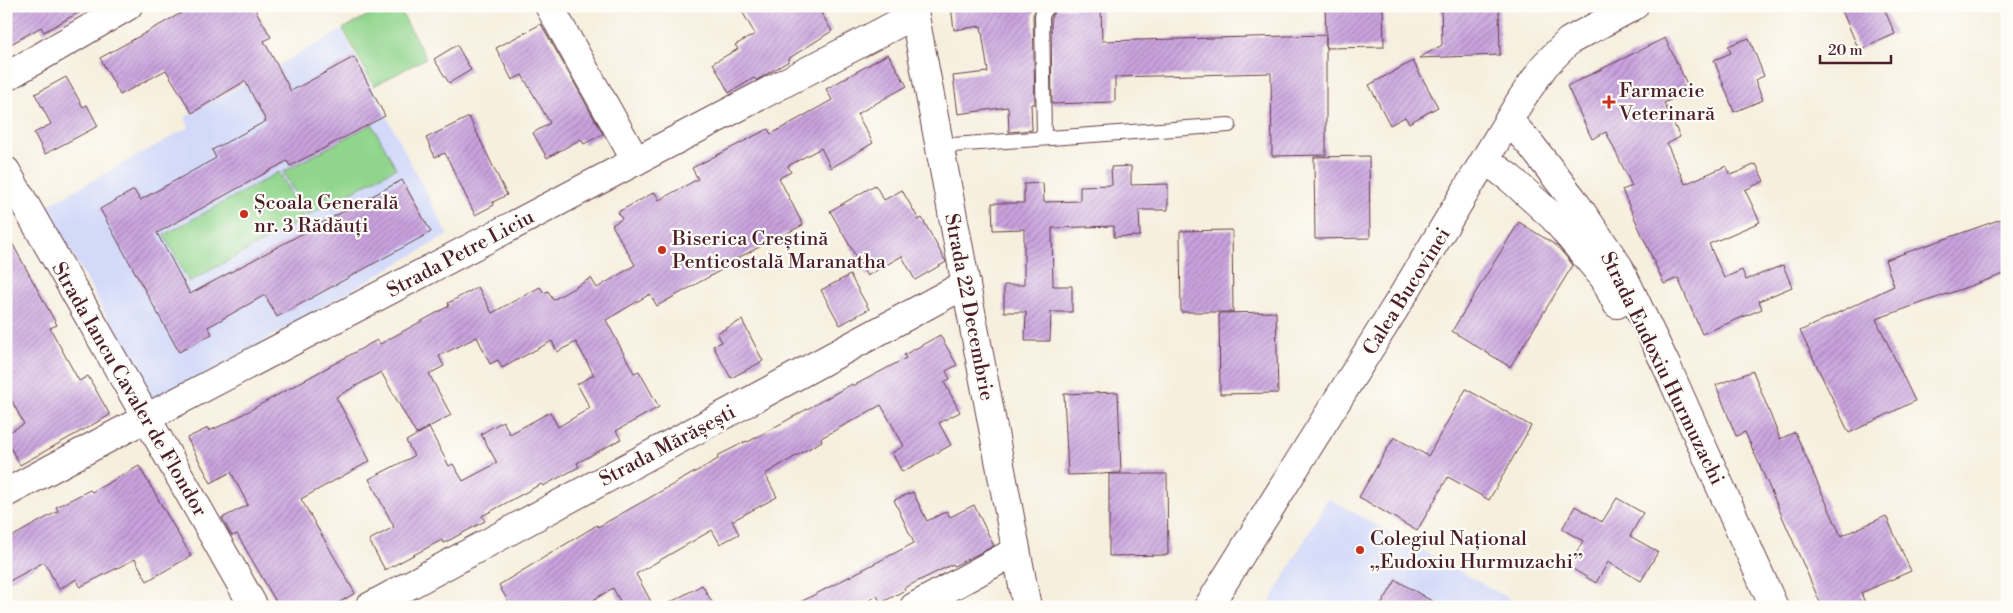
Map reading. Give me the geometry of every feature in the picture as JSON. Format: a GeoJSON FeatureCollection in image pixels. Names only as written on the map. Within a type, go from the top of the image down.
{"type":"FeatureCollection","features":[{"type":"Feature","properties":{"kind":"street"},"geometry":{"type":"LineString","coordinates":[[6,77],[128,6]]}},
{"type":"Feature","properties":{"kind":"street"},"geometry":{"type":"LineString","coordinates":[[549,6],[636,161]]}},
{"type":"Feature","properties":{"kind":"street","name":"Calea Bucovinei"},"geometry":{"type":"LineString","coordinates":[[1208,607],[1545,66],[1569,41],[1634,6]]}},
{"type":"Feature","properties":{"kind":"street","name":"Strada Petre Liciu"},"geometry":{"type":"LineString","coordinates":[[6,493],[636,161],[914,11]]}},
{"type":"Feature","properties":{"kind":"street","name":"Strada 22 Decembrie"},"geometry":{"type":"LineString","coordinates":[[914,11],[1027,607]]}},
{"type":"Feature","properties":{"kind":"street","name":"Strada Eudoxiu Hurmuzachi"},"geometry":{"type":"LineString","coordinates":[[1509,122],[1531,145],[1572,198],[1619,267],[1667,367],[1774,607]]}},
{"type":"Feature","properties":{"kind":"street","name":"Strada Eudoxiu Hurmuzachi"},"geometry":{"type":"LineString","coordinates":[[1486,160],[1511,179],[1553,217],[1604,278],[1651,374],[1754,607]]}},
{"type":"Feature","properties":{"kind":"street","name":"Strada Iancu Cavaler de Flondor"},"geometry":{"type":"LineString","coordinates":[[6,171],[254,607]]}},
{"type":"Feature","properties":{"kind":"street","name":"Strada Mărășești"},"geometry":{"type":"LineString","coordinates":[[369,607],[966,284]]}},
{"type":"Feature","properties":{"kind":"street"},"geometry":{"type":"LineString","coordinates":[[914,607],[1016,551]]}},
{"type":"Feature","properties":{"kind":"lane"},"geometry":{"type":"LineString","coordinates":[[1044,138],[1042,15],[1048,6]]}},
{"type":"Feature","properties":{"kind":"lane"},"geometry":{"type":"LineString","coordinates":[[939,146],[1229,125]]}},
{"type":"Feature","properties":{"kind":"shaded area","name":"Școala Generală nr. 3 Rădăuți"},"geometry":{"type":"Polygon","coordinates":[[[342,30],[448,235],[155,403],[46,206],[189,127],[185,117],[342,30]]]}},
{"type":"Feature","properties":{"kind":"shaded area","name":"Colegiul Național „Eudoxiu Hurmuzachi”"},"geometry":{"type":"Polygon","coordinates":[[[1328,498],[1517,603],[1515,607],[1267,607],[1328,498]]]}},
{"type":"Feature","properties":{"kind":"green space"},"geometry":{"type":"Polygon","coordinates":[[[385,6],[398,6],[426,58],[374,86],[343,29],[385,6]]]}},
{"type":"Feature","properties":{"kind":"green space"},"geometry":{"type":"Polygon","coordinates":[[[372,124],[396,168],[307,216],[283,172],[372,124]]]}},
{"type":"Feature","properties":{"kind":"green space"},"geometry":{"type":"Polygon","coordinates":[[[279,172],[304,219],[189,282],[164,235],[279,172]]]}},
{"type":"Feature","properties":{"kind":"building"},"geometry":{"type":"Polygon","coordinates":[[[6,6],[90,6],[44,32],[41,27],[6,47],[6,6]]]}},
{"type":"Feature","properties":{"kind":"building"},"geometry":{"type":"Polygon","coordinates":[[[194,6],[253,6],[271,37],[264,41],[291,91],[354,57],[385,116],[290,166],[287,161],[157,233],[190,294],[402,180],[431,232],[277,317],[265,295],[208,327],[212,334],[179,352],[100,209],[134,190],[140,200],[216,158],[212,150],[266,121],[245,81],[192,113],[166,70],[120,95],[100,58],[194,6]]]}},
{"type":"Feature","properties":{"kind":"building"},"geometry":{"type":"Polygon","coordinates":[[[739,6],[817,6],[832,31],[788,59],[789,61],[757,80],[754,78],[729,93],[713,63],[738,49],[735,45],[755,34],[739,6]]]}},
{"type":"Feature","properties":{"kind":"building"},"geometry":{"type":"Polygon","coordinates":[[[951,6],[1028,6],[1028,9],[1036,9],[1033,15],[1035,104],[1031,104],[1032,130],[1009,132],[1008,107],[958,114],[953,76],[988,72],[981,26],[954,30],[951,6]]]}},
{"type":"Feature","properties":{"kind":"building"},"geometry":{"type":"Polygon","coordinates":[[[1325,6],[1383,6],[1384,47],[1326,48],[1326,155],[1272,156],[1271,73],[1115,77],[1115,102],[1052,104],[1051,18],[1056,8],[1101,8],[1102,41],[1326,35],[1325,6]]]}},
{"type":"Feature","properties":{"kind":"building"},"geometry":{"type":"Polygon","coordinates":[[[1441,6],[1499,6],[1500,55],[1419,58],[1442,45],[1441,6]]]}},
{"type":"Feature","properties":{"kind":"building"},"geometry":{"type":"Polygon","coordinates":[[[1840,6],[1883,6],[1895,34],[1859,50],[1840,6]]]}},
{"type":"Feature","properties":{"kind":"building"},"geometry":{"type":"Polygon","coordinates":[[[541,24],[603,134],[584,144],[581,139],[547,158],[533,133],[550,123],[522,75],[512,80],[496,48],[541,24]]]}},
{"type":"Feature","properties":{"kind":"building"},"geometry":{"type":"Polygon","coordinates":[[[1665,38],[1690,90],[1664,103],[1680,137],[1667,144],[1685,184],[1726,166],[1731,175],[1756,164],[1764,181],[1745,190],[1760,222],[1709,244],[1724,278],[1742,270],[1746,280],[1783,265],[1792,287],[1759,301],[1762,309],[1702,334],[1678,278],[1664,284],[1622,190],[1632,186],[1606,132],[1592,139],[1567,86],[1665,38]]]}},
{"type":"Feature","properties":{"kind":"building"},"geometry":{"type":"Polygon","coordinates":[[[1749,38],[1764,76],[1755,80],[1763,100],[1734,112],[1714,60],[1731,53],[1728,46],[1749,38]]]}},
{"type":"Feature","properties":{"kind":"building"},"geometry":{"type":"Polygon","coordinates":[[[457,45],[471,70],[449,83],[434,59],[457,45]]]}},
{"type":"Feature","properties":{"kind":"building"},"geometry":{"type":"Polygon","coordinates":[[[888,54],[907,86],[857,114],[873,143],[831,168],[821,148],[788,166],[791,172],[779,178],[803,225],[722,266],[723,269],[657,306],[650,294],[606,320],[634,373],[639,371],[659,407],[616,431],[621,439],[577,463],[579,467],[543,486],[541,484],[482,516],[485,521],[444,543],[442,540],[385,570],[369,540],[394,527],[369,479],[414,456],[406,441],[429,428],[449,466],[453,464],[463,481],[497,463],[481,434],[503,421],[510,434],[550,412],[558,427],[590,408],[577,384],[594,375],[576,342],[557,352],[552,341],[502,368],[498,360],[490,364],[477,337],[439,356],[444,366],[429,374],[451,415],[416,434],[381,372],[336,397],[370,461],[301,499],[355,593],[332,607],[279,607],[237,534],[232,536],[222,518],[248,505],[231,472],[211,483],[187,438],[208,428],[209,431],[227,423],[377,340],[380,344],[449,306],[448,303],[478,287],[492,313],[540,287],[544,293],[548,291],[553,300],[591,278],[597,288],[635,265],[612,225],[622,219],[618,212],[655,192],[659,200],[698,179],[692,168],[768,129],[771,134],[832,100],[826,89],[888,54]]]}},
{"type":"Feature","properties":{"kind":"building"},"geometry":{"type":"Polygon","coordinates":[[[1413,61],[1438,107],[1409,123],[1405,117],[1390,125],[1369,85],[1413,61]]]}},
{"type":"Feature","properties":{"kind":"building"},"geometry":{"type":"Polygon","coordinates":[[[66,77],[83,107],[87,105],[98,126],[45,154],[34,133],[51,124],[35,94],[66,77]]]}},
{"type":"Feature","properties":{"kind":"building"},"geometry":{"type":"Polygon","coordinates":[[[469,117],[507,195],[493,202],[494,205],[475,215],[445,153],[435,157],[426,138],[469,117]]]}},
{"type":"Feature","properties":{"kind":"building"},"geometry":{"type":"Polygon","coordinates":[[[1369,156],[1370,238],[1315,239],[1314,157],[1369,156]]]}},
{"type":"Feature","properties":{"kind":"building"},"geometry":{"type":"Polygon","coordinates":[[[1131,166],[1131,185],[1168,184],[1168,210],[1139,210],[1140,236],[1114,237],[1114,226],[1052,228],[1053,286],[1072,286],[1072,312],[1051,312],[1050,341],[1025,341],[1026,312],[1004,312],[1004,285],[1024,285],[1024,229],[993,230],[992,203],[1024,203],[1024,184],[1043,183],[1044,202],[1080,201],[1080,186],[1112,185],[1111,167],[1131,166]]]}},
{"type":"Feature","properties":{"kind":"building"},"geometry":{"type":"Polygon","coordinates":[[[875,185],[884,200],[902,190],[919,220],[922,218],[946,262],[915,280],[902,256],[867,276],[830,211],[875,185]]]}},
{"type":"Feature","properties":{"kind":"building"},"geometry":{"type":"Polygon","coordinates":[[[2007,217],[2007,273],[1876,319],[1915,401],[1849,433],[1800,331],[1894,286],[1885,260],[2007,217]]]}},
{"type":"Feature","properties":{"kind":"building"},"geometry":{"type":"Polygon","coordinates":[[[1519,222],[1557,246],[1573,265],[1510,367],[1452,331],[1519,222]]]}},
{"type":"Feature","properties":{"kind":"building"},"geometry":{"type":"Polygon","coordinates":[[[1232,230],[1233,312],[1181,312],[1180,231],[1232,230]]]}},
{"type":"Feature","properties":{"kind":"building"},"geometry":{"type":"Polygon","coordinates":[[[6,232],[57,325],[50,328],[79,381],[88,376],[110,415],[20,465],[6,440],[6,434],[24,424],[6,390],[6,232]]]}},
{"type":"Feature","properties":{"kind":"building"},"geometry":{"type":"Polygon","coordinates":[[[850,275],[869,309],[840,325],[821,290],[850,275]]]}},
{"type":"Feature","properties":{"kind":"building"},"geometry":{"type":"Polygon","coordinates":[[[1276,312],[1278,393],[1220,394],[1219,313],[1276,312]]]}},
{"type":"Feature","properties":{"kind":"building"},"geometry":{"type":"Polygon","coordinates":[[[742,320],[763,361],[731,378],[713,346],[722,342],[717,333],[742,320]]]}},
{"type":"Feature","properties":{"kind":"building"},"geometry":{"type":"Polygon","coordinates":[[[940,335],[957,365],[946,371],[950,379],[944,382],[960,412],[939,423],[951,445],[902,472],[892,453],[904,446],[881,405],[821,438],[822,441],[765,474],[777,497],[732,521],[739,534],[720,544],[712,530],[636,574],[654,607],[623,607],[613,588],[582,607],[511,607],[499,585],[597,525],[598,527],[718,459],[717,456],[748,442],[852,384],[853,386],[906,358],[904,355],[940,335]]]}},
{"type":"Feature","properties":{"kind":"building"},"geometry":{"type":"Polygon","coordinates":[[[1753,371],[1780,439],[1795,432],[1841,536],[1886,516],[1911,571],[1861,593],[1867,607],[1822,607],[1745,432],[1736,436],[1716,385],[1753,371]]]}},
{"type":"Feature","properties":{"kind":"building"},"geometry":{"type":"Polygon","coordinates":[[[1466,389],[1531,426],[1489,500],[1448,477],[1417,531],[1359,497],[1394,437],[1428,456],[1466,389]]]}},
{"type":"Feature","properties":{"kind":"building"},"geometry":{"type":"Polygon","coordinates":[[[1118,392],[1121,473],[1068,475],[1064,394],[1118,392]]]}},
{"type":"Feature","properties":{"kind":"building"},"geometry":{"type":"Polygon","coordinates":[[[139,466],[191,556],[147,581],[135,559],[80,587],[77,579],[59,589],[44,562],[6,583],[6,540],[58,511],[56,507],[90,490],[92,492],[139,466]]]}},
{"type":"Feature","properties":{"kind":"building"},"geometry":{"type":"Polygon","coordinates":[[[1109,474],[1167,474],[1168,555],[1109,556],[1109,474]]]}},
{"type":"Feature","properties":{"kind":"building"},"geometry":{"type":"Polygon","coordinates":[[[913,492],[927,521],[947,511],[950,517],[974,505],[994,546],[904,588],[905,590],[881,603],[877,596],[857,607],[791,607],[914,543],[894,500],[913,492]]]}},
{"type":"Feature","properties":{"kind":"building"},"geometry":{"type":"Polygon","coordinates":[[[1617,498],[1643,513],[1630,536],[1658,552],[1641,581],[1608,562],[1596,583],[1568,566],[1583,541],[1562,529],[1575,506],[1602,522],[1617,498]]]}},
{"type":"Feature","properties":{"kind":"building"},"geometry":{"type":"Polygon","coordinates":[[[1396,580],[1442,607],[1380,607],[1396,580]]]}},
{"type":"Feature","properties":{"kind":"building"},"geometry":{"type":"Polygon","coordinates":[[[702,585],[715,607],[662,607],[702,585]]]}},
{"type":"Feature","properties":{"kind":"place","name":"Farmacie Veterinară"},"geometry":{"type":"Point","coordinates":[1609,102]}},
{"type":"Feature","properties":{"kind":"place","name":"Școala Generală nr. 3 Rădăuți"},"geometry":{"type":"Point","coordinates":[244,214]}},
{"type":"Feature","properties":{"kind":"place","name":"Biserica Creștină Penticostală Maranatha"},"geometry":{"type":"Point","coordinates":[662,250]}},
{"type":"Feature","properties":{"kind":"place","name":"Colegiul Național „Eudoxiu Hurmuzachi”"},"geometry":{"type":"Point","coordinates":[1360,550]}}]}
